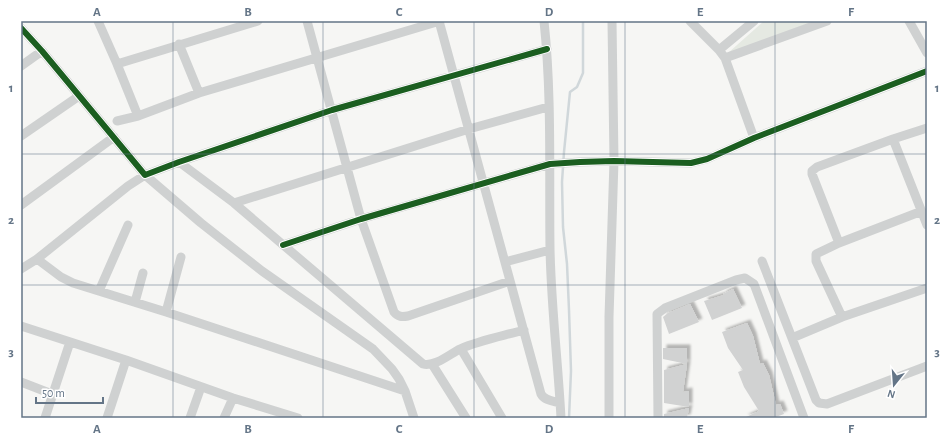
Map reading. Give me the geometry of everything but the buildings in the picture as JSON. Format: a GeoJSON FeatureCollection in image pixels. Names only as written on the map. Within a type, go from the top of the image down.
{"type":"FeatureCollection","features":[{"type":"Feature","properties":{"kind":"street"},"geometry":{"type":"LineString","coordinates":[[117,64],[258,21]]}},
{"type":"Feature","properties":{"kind":"street"},"geometry":{"type":"LineString","coordinates":[[306,21],[332,110],[361,219],[394,312],[397,316],[408,316],[510,280]]}},
{"type":"Feature","properties":{"kind":"street"},"geometry":{"type":"LineString","coordinates":[[117,121],[138,116],[199,93],[440,21],[543,397],[560,403]]}},
{"type":"Feature","properties":{"kind":"street"},"geometry":{"type":"LineString","coordinates":[[544,21],[547,49],[548,107],[555,164],[550,250],[561,418]]}},
{"type":"Feature","properties":{"kind":"street"},"geometry":{"type":"LineString","coordinates":[[609,418],[609,317],[614,161],[612,21]]}},
{"type":"Feature","properties":{"kind":"street"},"geometry":{"type":"LineString","coordinates":[[690,21],[725,58],[754,138]]}},
{"type":"Feature","properties":{"kind":"street"},"geometry":{"type":"LineString","coordinates":[[719,50],[754,21]]}},
{"type":"Feature","properties":{"kind":"street"},"geometry":{"type":"LineString","coordinates":[[725,58],[827,21]]}},
{"type":"Feature","properties":{"kind":"street"},"geometry":{"type":"LineString","coordinates":[[909,21],[927,53]]}},
{"type":"Feature","properties":{"kind":"street"},"geometry":{"type":"LineString","coordinates":[[101,22],[138,116]]}},
{"type":"Feature","properties":{"kind":"street"},"geometry":{"type":"LineString","coordinates":[[21,28],[42,51],[145,175],[201,223],[262,271],[373,349],[392,369],[405,391],[414,418]]}},
{"type":"Feature","properties":{"kind":"street"},"geometry":{"type":"LineString","coordinates":[[179,44],[199,93]]}},
{"type":"Feature","properties":{"kind":"street"},"geometry":{"type":"LineString","coordinates":[[21,269],[37,259],[128,186],[145,175],[332,110],[547,49]]}},
{"type":"Feature","properties":{"kind":"street"},"geometry":{"type":"LineString","coordinates":[[21,66],[42,51]]}},
{"type":"Feature","properties":{"kind":"street"},"geometry":{"type":"LineString","coordinates":[[283,245],[361,219],[555,164],[614,161],[691,163],[706,159],[754,138],[927,72]]}},
{"type":"Feature","properties":{"kind":"street"},"geometry":{"type":"LineString","coordinates":[[21,136],[79,96]]}},
{"type":"Feature","properties":{"kind":"street"},"geometry":{"type":"LineString","coordinates":[[234,203],[469,129],[548,107]]}},
{"type":"Feature","properties":{"kind":"street"},"geometry":{"type":"LineString","coordinates":[[839,243],[812,171],[817,167],[927,128]]}},
{"type":"Feature","properties":{"kind":"street"},"geometry":{"type":"LineString","coordinates":[[21,205],[114,137]]}},
{"type":"Feature","properties":{"kind":"street"},"geometry":{"type":"LineString","coordinates":[[893,139],[927,225]]}},
{"type":"Feature","properties":{"kind":"street"},"geometry":{"type":"LineString","coordinates":[[179,162],[234,203],[423,364],[432,364],[461,349],[524,330]]}},
{"type":"Feature","properties":{"kind":"street"},"geometry":{"type":"LineString","coordinates":[[842,317],[816,258],[816,254],[839,243],[922,211]]}},
{"type":"Feature","properties":{"kind":"street"},"geometry":{"type":"LineString","coordinates":[[99,291],[128,225]]}},
{"type":"Feature","properties":{"kind":"street"},"geometry":{"type":"LineString","coordinates":[[505,262],[550,250]]}},
{"type":"Feature","properties":{"kind":"street"},"geometry":{"type":"LineString","coordinates":[[166,312],[181,257]]}},
{"type":"Feature","properties":{"kind":"street"},"geometry":{"type":"LineString","coordinates":[[37,259],[61,277],[73,283],[405,391]]}},
{"type":"Feature","properties":{"kind":"street"},"geometry":{"type":"LineString","coordinates":[[762,261],[816,400],[819,403],[822,404],[927,366]]}},
{"type":"Feature","properties":{"kind":"street"},"geometry":{"type":"LineString","coordinates":[[134,302],[144,273]]}},
{"type":"Feature","properties":{"kind":"street"},"geometry":{"type":"LineString","coordinates":[[658,418],[657,314],[665,308],[736,280],[745,278],[754,284],[804,418]]}},
{"type":"Feature","properties":{"kind":"street"},"geometry":{"type":"LineString","coordinates":[[792,338],[842,317],[927,288]]}},
{"type":"Feature","properties":{"kind":"street"},"geometry":{"type":"LineString","coordinates":[[21,326],[126,360],[233,398],[271,414],[298,418]]}},
{"type":"Feature","properties":{"kind":"street"},"geometry":{"type":"LineString","coordinates":[[45,418],[70,342]]}},
{"type":"Feature","properties":{"kind":"street"},"geometry":{"type":"LineString","coordinates":[[461,349],[502,418]]}},
{"type":"Feature","properties":{"kind":"street"},"geometry":{"type":"LineString","coordinates":[[107,418],[126,360]]}},
{"type":"Feature","properties":{"kind":"street"},"geometry":{"type":"LineString","coordinates":[[432,364],[466,418]]}},
{"type":"Feature","properties":{"kind":"street"},"geometry":{"type":"LineString","coordinates":[[21,382],[52,394]]}},
{"type":"Feature","properties":{"kind":"street"},"geometry":{"type":"LineString","coordinates":[[190,418],[201,387]]}},
{"type":"Feature","properties":{"kind":"street"},"geometry":{"type":"LineString","coordinates":[[224,418],[233,398]]}},
{"type":"Feature","properties":{"kind":"shaded area"},"geometry":{"type":"Polygon","coordinates":[[[764,21],[816,21],[728,53],[764,21]]]}},
{"type":"Feature","properties":{"kind":"waterway"},"geometry":{"type":"LineString","coordinates":[[569,418],[571,371],[562,182],[570,92],[577,87],[583,73],[583,21]]}},
{"type":"Feature","properties":{"kind":"cycle path"},"geometry":{"type":"LineString","coordinates":[[21,28],[42,51],[145,175],[332,110],[547,49]]}},
{"type":"Feature","properties":{"kind":"cycle path"},"geometry":{"type":"LineString","coordinates":[[283,245],[361,219],[550,164],[614,161],[691,163],[707,159],[754,138],[927,71]]}}]}
